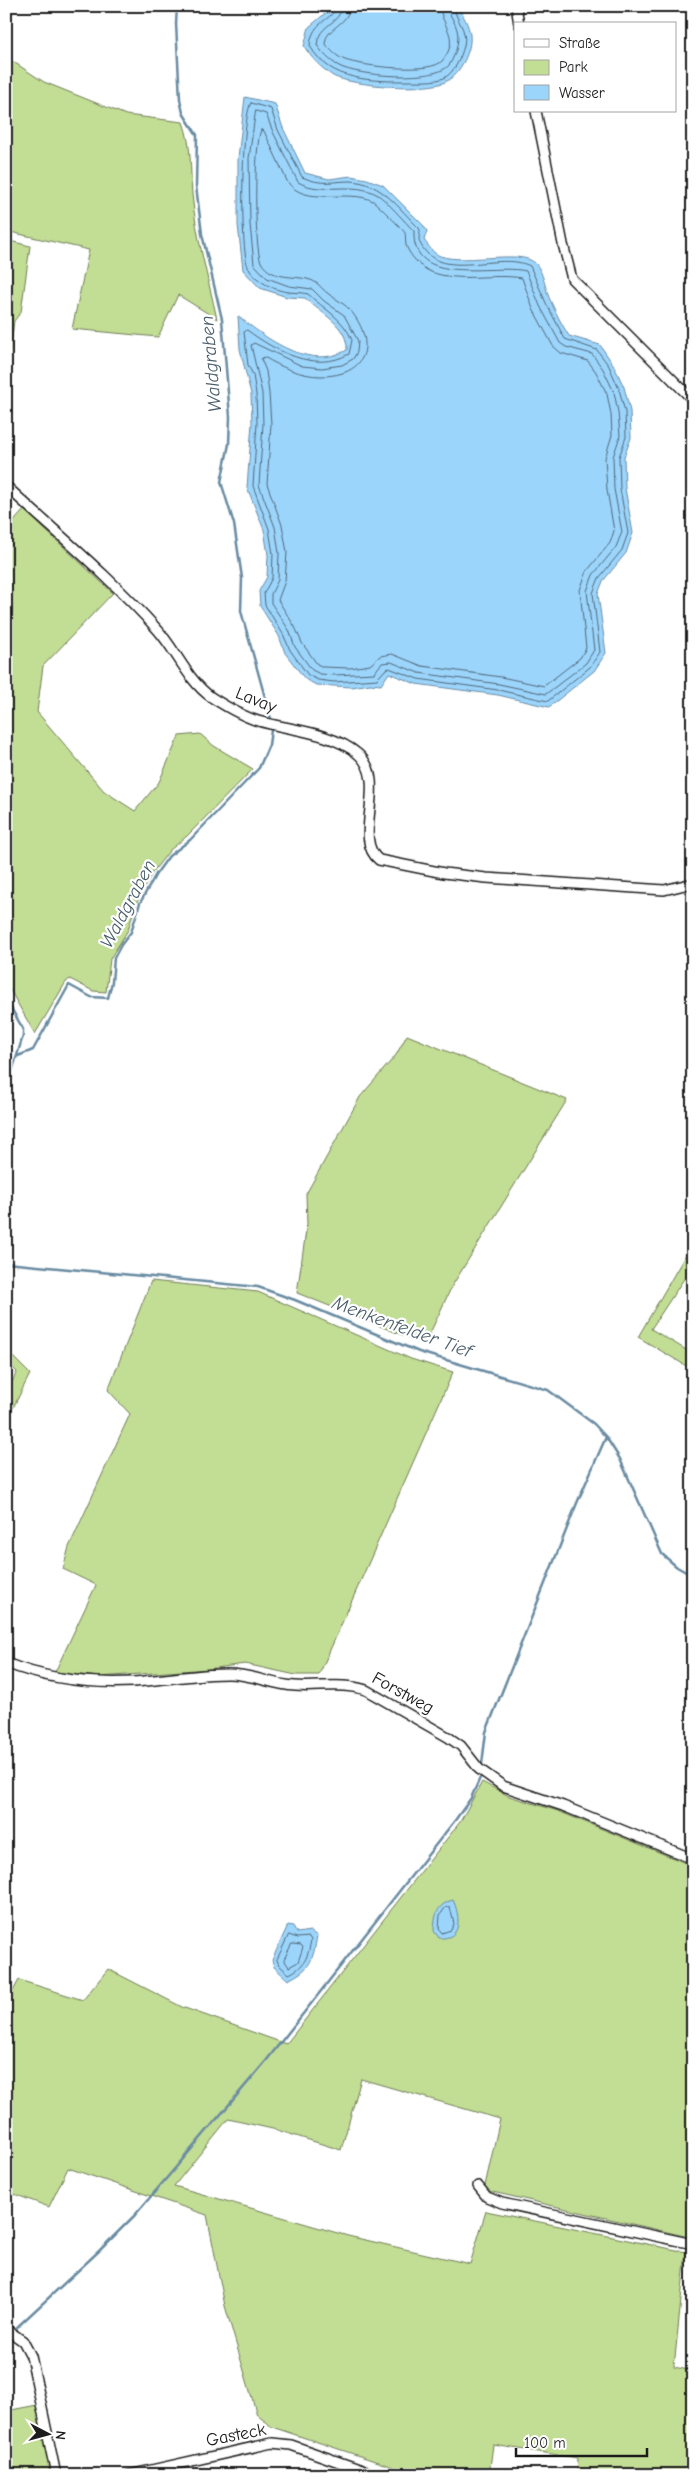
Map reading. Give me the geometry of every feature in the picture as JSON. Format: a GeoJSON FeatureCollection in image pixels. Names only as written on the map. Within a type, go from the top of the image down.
{"type":"FeatureCollection","features":[{"type":"Feature","properties":{"kind":"street"},"geometry":{"type":"LineString","coordinates":[[516,6],[519,22]]}},
{"type":"Feature","properties":{"kind":"street"},"geometry":{"type":"LineString","coordinates":[[536,112],[572,279],[693,400]]}},
{"type":"Feature","properties":{"kind":"street","name":"Lavay"},"geometry":{"type":"LineString","coordinates":[[6,486],[114,585],[151,623],[176,652],[191,676],[209,695],[233,710],[256,721],[341,742],[360,755],[370,774],[372,799],[368,842],[374,856],[379,860],[399,865],[486,878],[664,890],[693,883]]}},
{"type":"Feature","properties":{"kind":"street","name":"Forstweg"},"geometry":{"type":"LineString","coordinates":[[6,1663],[24,1670],[99,1682],[134,1682],[225,1674],[260,1677],[287,1686],[317,1688],[352,1685],[366,1690],[448,1737],[461,1746],[479,1770],[503,1786],[563,1806],[693,1859]]}},
{"type":"Feature","properties":{"kind":"street"},"geometry":{"type":"LineString","coordinates":[[478,2186],[487,2197],[502,2203],[693,2244]]}},
{"type":"Feature","properties":{"kind":"street"},"geometry":{"type":"LineString","coordinates":[[6,2329],[22,2342],[30,2356],[56,2475]]}},
{"type":"Feature","properties":{"kind":"street","name":"Gasteck"},"geometry":{"type":"LineString","coordinates":[[129,2475],[272,2443],[291,2445],[376,2475]]}},
{"type":"Feature","properties":{"kind":"green space"},"geometry":{"type":"Polygon","coordinates":[[[6,57],[44,82],[126,115],[183,122],[189,149],[196,225],[217,319],[178,295],[158,337],[72,329],[89,250],[6,231],[6,57]]]}},
{"type":"Feature","properties":{"kind":"green space"},"geometry":{"type":"Polygon","coordinates":[[[6,240],[30,246],[21,312],[14,321],[6,384],[6,240]]]}},
{"type":"Feature","properties":{"kind":"green space"},"geometry":{"type":"Polygon","coordinates":[[[24,510],[113,593],[43,666],[37,712],[104,791],[135,811],[159,782],[179,736],[200,734],[214,746],[253,769],[187,836],[170,850],[152,873],[136,904],[128,930],[110,959],[106,992],[93,991],[70,979],[66,982],[35,1034],[6,983],[6,530],[24,510]]]}},
{"type":"Feature","properties":{"kind":"green space"},"geometry":{"type":"Polygon","coordinates":[[[407,1035],[567,1100],[452,1286],[425,1344],[297,1293],[307,1224],[306,1194],[360,1097],[396,1055],[407,1035]]]}},
{"type":"Feature","properties":{"kind":"green space"},"geometry":{"type":"Polygon","coordinates":[[[693,1242],[693,1265],[651,1329],[693,1354],[693,1370],[638,1337],[693,1242]]]}},
{"type":"Feature","properties":{"kind":"green space"},"geometry":{"type":"Polygon","coordinates":[[[151,1281],[258,1292],[411,1359],[453,1372],[319,1675],[296,1675],[245,1664],[208,1669],[99,1677],[55,1672],[96,1585],[63,1569],[69,1547],[130,1414],[108,1390],[151,1281]]]}},
{"type":"Feature","properties":{"kind":"green space"},"geometry":{"type":"Polygon","coordinates":[[[6,1350],[30,1374],[6,1422],[6,1393],[17,1372],[6,1361],[6,1350]]]}},
{"type":"Feature","properties":{"kind":"green space"},"geometry":{"type":"Polygon","coordinates":[[[482,1782],[509,1796],[558,1811],[693,1866],[693,2238],[484,2190],[500,2119],[361,2079],[341,2150],[277,2130],[228,2119],[174,2186],[348,2236],[470,2264],[486,2211],[686,2252],[674,2367],[693,2371],[693,2475],[577,2475],[578,2458],[493,2445],[489,2475],[417,2475],[272,2427],[257,2415],[225,2306],[207,2215],[68,2168],[49,2207],[6,2191],[6,2004],[19,1980],[83,2000],[108,1969],[182,2007],[286,2044],[460,1822],[482,1782]]]}},
{"type":"Feature","properties":{"kind":"green space"},"geometry":{"type":"Polygon","coordinates":[[[37,2405],[51,2475],[6,2475],[6,2411],[37,2405]]]}},
{"type":"Feature","properties":{"kind":"water"},"geometry":{"type":"Polygon","coordinates":[[[334,6],[458,7],[466,20],[469,31],[470,41],[467,54],[456,73],[447,81],[438,84],[408,87],[373,85],[343,80],[324,70],[304,46],[309,27],[334,6]]]}},
{"type":"Feature","properties":{"kind":"water"},"geometry":{"type":"Polygon","coordinates":[[[245,97],[275,104],[283,128],[305,173],[329,179],[351,176],[383,185],[423,225],[427,231],[424,240],[436,254],[446,258],[458,259],[516,257],[535,263],[540,271],[553,306],[569,336],[600,345],[613,364],[624,387],[630,411],[631,438],[624,457],[625,488],[633,533],[626,553],[603,581],[598,594],[606,653],[594,671],[549,707],[498,695],[416,684],[389,673],[381,685],[370,684],[352,687],[316,685],[305,679],[285,653],[279,636],[260,606],[259,591],[267,577],[268,555],[264,530],[247,487],[252,423],[251,394],[240,349],[238,316],[275,342],[303,355],[333,356],[347,350],[343,333],[332,320],[305,298],[287,297],[260,288],[243,270],[238,225],[238,158],[245,97]]]}},
{"type":"Feature","properties":{"kind":"water"},"geometry":{"type":"Polygon","coordinates":[[[453,1900],[458,1919],[456,1931],[447,1938],[439,1938],[434,1931],[436,1915],[443,1905],[453,1900]]]}},
{"type":"Feature","properties":{"kind":"water"},"geometry":{"type":"Polygon","coordinates":[[[288,1925],[293,1926],[297,1933],[310,1931],[317,1936],[310,1963],[302,1972],[288,1980],[274,1967],[272,1960],[288,1925]]]}},
{"type":"Feature","properties":{"kind":"waterway","name":"Waldgraben"},"geometry":{"type":"LineString","coordinates":[[177,6],[176,24],[180,99],[183,113],[197,135],[196,186],[202,234],[222,319],[230,417],[229,444],[221,482],[234,524],[242,578],[241,611],[271,719]]}},
{"type":"Feature","properties":{"kind":"waterway","name":"Waldgraben"},"geometry":{"type":"LineString","coordinates":[[18,1056],[33,1050],[69,985],[91,997],[108,998],[112,982],[114,958],[131,932],[140,903],[156,874],[169,856],[190,840],[259,768],[269,745],[271,730]]}},
{"type":"Feature","properties":{"kind":"waterway","name":"Menkenfelder Tief"},"geometry":{"type":"LineString","coordinates":[[6,999],[23,1029],[23,1036],[6,1091]]}},
{"type":"Feature","properties":{"kind":"waterway","name":"Menkenfelder Tief"},"geometry":{"type":"LineString","coordinates":[[6,1263],[258,1287],[295,1300],[419,1352],[548,1390],[594,1424],[606,1437],[620,1459],[662,1554],[677,1567],[693,1576]]}},
{"type":"Feature","properties":{"kind":"waterway"},"geometry":{"type":"LineString","coordinates":[[482,1764],[486,1732],[577,1503],[606,1437]]}},
{"type":"Feature","properties":{"kind":"waterway"},"geometry":{"type":"LineString","coordinates":[[14,2330],[135,2215],[266,2061],[456,1819],[471,1798],[480,1778]]}}]}
